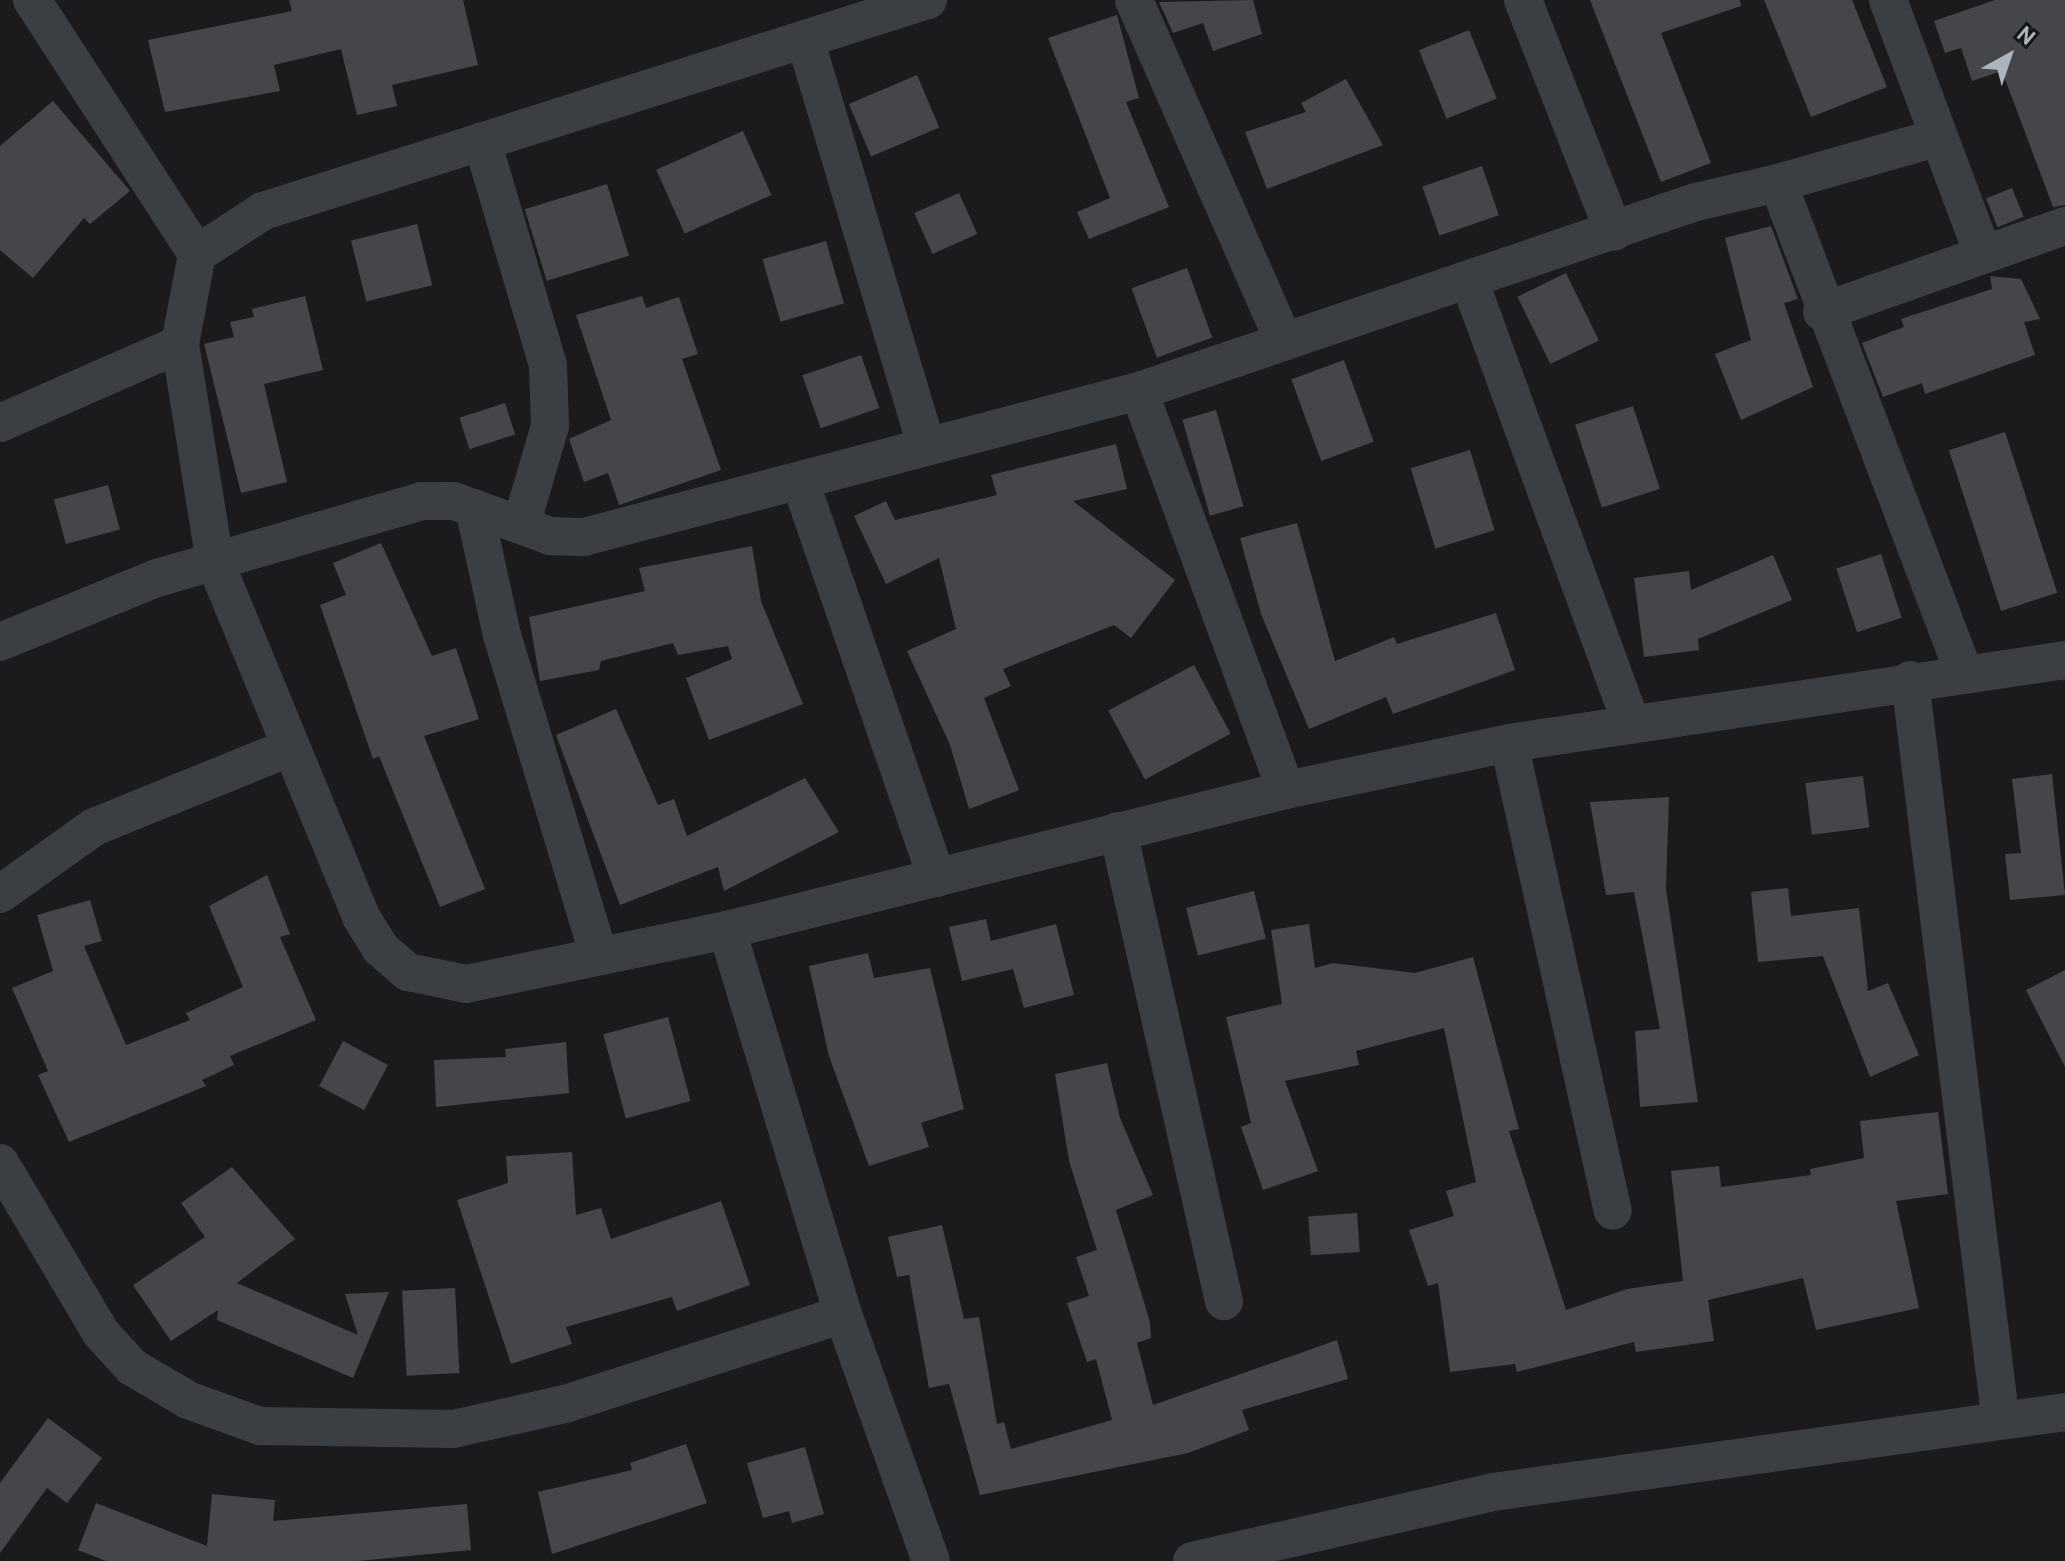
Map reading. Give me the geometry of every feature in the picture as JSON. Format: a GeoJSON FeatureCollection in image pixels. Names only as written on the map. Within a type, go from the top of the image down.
{"type":"FeatureCollection","features":[{"type":"Feature","properties":{"kind":"street"},"geometry":{"type":"LineString","coordinates":[[32,0],[197,254],[180,344],[215,562],[361,917],[380,948],[408,972],[466,984],[727,930],[1286,790],[1509,743],[1910,680],[2065,660]]}},
{"type":"Feature","properties":{"kind":"street"},"geometry":{"type":"LineString","coordinates":[[197,254],[263,211],[928,0]]}},
{"type":"Feature","properties":{"kind":"street"},"geometry":{"type":"LineString","coordinates":[[1134,0],[1284,342]]}},
{"type":"Feature","properties":{"kind":"street"},"geometry":{"type":"LineString","coordinates":[[1523,0],[1614,232]]}},
{"type":"Feature","properties":{"kind":"street"},"geometry":{"type":"LineString","coordinates":[[1888,0],[1936,138],[1983,254]]}},
{"type":"Feature","properties":{"kind":"street"},"geometry":{"type":"LineString","coordinates":[[805,39],[926,446]]}},
{"type":"Feature","properties":{"kind":"street"},"geometry":{"type":"LineString","coordinates":[[0,642],[215,562],[422,501],[474,508],[550,536],[584,537],[800,481],[1139,391],[1614,232],[1936,138]]}},
{"type":"Feature","properties":{"kind":"street"},"geometry":{"type":"LineString","coordinates":[[482,141],[548,365],[550,426],[521,525]]}},
{"type":"Feature","properties":{"kind":"street"},"geometry":{"type":"LineString","coordinates":[[1778,183],[1822,312],[1964,673]]}},
{"type":"Feature","properties":{"kind":"street"},"geometry":{"type":"LineString","coordinates":[[1822,312],[2065,226]]}},
{"type":"Feature","properties":{"kind":"street"},"geometry":{"type":"LineString","coordinates":[[1469,280],[1631,723]]}},
{"type":"Feature","properties":{"kind":"street"},"geometry":{"type":"LineString","coordinates":[[0,423],[180,344]]}},
{"type":"Feature","properties":{"kind":"street"},"geometry":{"type":"LineString","coordinates":[[1139,391],[1286,790]]}},
{"type":"Feature","properties":{"kind":"street"},"geometry":{"type":"LineString","coordinates":[[800,481],[937,878]]}},
{"type":"Feature","properties":{"kind":"street"},"geometry":{"type":"LineString","coordinates":[[474,508],[502,635],[599,956]]}},
{"type":"Feature","properties":{"kind":"street"},"geometry":{"type":"LineString","coordinates":[[1910,680],[2000,1415]]}},
{"type":"Feature","properties":{"kind":"street"},"geometry":{"type":"LineString","coordinates":[[1509,743],[1613,1211]]}},
{"type":"Feature","properties":{"kind":"street"},"geometry":{"type":"LineString","coordinates":[[0,894],[94,827],[289,748]]}},
{"type":"Feature","properties":{"kind":"street"},"geometry":{"type":"LineString","coordinates":[[1118,831],[1224,1301]]}},
{"type":"Feature","properties":{"kind":"street"},"geometry":{"type":"LineString","coordinates":[[727,930],[843,1314],[931,1561]]}},
{"type":"Feature","properties":{"kind":"street"},"geometry":{"type":"LineString","coordinates":[[0,1163],[101,1333],[132,1367],[188,1400],[260,1426],[453,1429],[565,1404],[843,1314]]}},
{"type":"Feature","properties":{"kind":"street"},"geometry":{"type":"LineString","coordinates":[[1192,1561],[1493,1492],[2000,1415],[2065,1412]]}},
{"type":"Feature","properties":{"kind":"building"},"geometry":{"type":"Polygon","coordinates":[[[289,0],[463,0],[478,65],[392,85],[397,106],[357,115],[341,49],[274,65],[280,91],[165,112],[148,40],[292,11],[289,0]]]}},
{"type":"Feature","properties":{"kind":"building"},"geometry":{"type":"Polygon","coordinates":[[[1253,0],[1262,34],[1213,51],[1203,23],[1173,33],[1159,2],[1253,0]]]}},
{"type":"Feature","properties":{"kind":"building"},"geometry":{"type":"Polygon","coordinates":[[[1590,0],[1740,0],[1741,6],[1661,33],[1711,163],[1661,182],[1590,0]]]}},
{"type":"Feature","properties":{"kind":"building"},"geometry":{"type":"Polygon","coordinates":[[[1764,0],[1852,0],[1887,87],[1811,117],[1764,0]]]}},
{"type":"Feature","properties":{"kind":"building"},"geometry":{"type":"Polygon","coordinates":[[[1995,0],[2065,0],[2065,205],[2053,207],[2002,71],[1972,81],[1961,48],[1945,53],[1934,21],[1995,0]]]}},
{"type":"Feature","properties":{"kind":"building"},"geometry":{"type":"Polygon","coordinates":[[[1117,15],[1139,98],[1126,102],[1169,207],[1089,239],[1077,212],[1110,198],[1048,38],[1117,15]]]}},
{"type":"Feature","properties":{"kind":"building"},"geometry":{"type":"Polygon","coordinates":[[[1469,30],[1497,99],[1447,119],[1419,50],[1469,30]]]}},
{"type":"Feature","properties":{"kind":"building"},"geometry":{"type":"Polygon","coordinates":[[[917,75],[939,127],[871,156],[849,104],[917,75]]]}},
{"type":"Feature","properties":{"kind":"building"},"geometry":{"type":"Polygon","coordinates":[[[1346,79],[1383,145],[1267,189],[1245,132],[1306,112],[1301,103],[1346,79]]]}},
{"type":"Feature","properties":{"kind":"building"},"geometry":{"type":"Polygon","coordinates":[[[53,101],[130,191],[90,224],[84,218],[33,278],[0,250],[0,146],[53,101]]]}},
{"type":"Feature","properties":{"kind":"building"},"geometry":{"type":"Polygon","coordinates":[[[743,131],[771,195],[685,234],[656,170],[743,131]]]}},
{"type":"Feature","properties":{"kind":"building"},"geometry":{"type":"Polygon","coordinates":[[[1482,166],[1499,215],[1439,236],[1422,187],[1482,166]]]}},
{"type":"Feature","properties":{"kind":"building"},"geometry":{"type":"Polygon","coordinates":[[[607,184],[629,256],[547,281],[525,209],[607,184]]]}},
{"type":"Feature","properties":{"kind":"building"},"geometry":{"type":"Polygon","coordinates":[[[2012,188],[2024,217],[1998,227],[1986,198],[2012,188]]]}},
{"type":"Feature","properties":{"kind":"building"},"geometry":{"type":"Polygon","coordinates":[[[959,193],[977,234],[933,254],[914,213],[959,193]]]}},
{"type":"Feature","properties":{"kind":"building"},"geometry":{"type":"Polygon","coordinates":[[[417,224],[432,285],[366,302],[351,240],[417,224]]]}},
{"type":"Feature","properties":{"kind":"building"},"geometry":{"type":"Polygon","coordinates":[[[1771,226],[1798,299],[1784,303],[1813,387],[1741,420],[1715,354],[1751,340],[1725,238],[1771,226]]]}},
{"type":"Feature","properties":{"kind":"building"},"geometry":{"type":"Polygon","coordinates":[[[826,241],[844,303],[780,322],[763,259],[826,241]]]}},
{"type":"Feature","properties":{"kind":"building"},"geometry":{"type":"Polygon","coordinates":[[[1187,268],[1212,338],[1157,358],[1132,288],[1187,268]]]}},
{"type":"Feature","properties":{"kind":"building"},"geometry":{"type":"Polygon","coordinates":[[[1566,273],[1599,340],[1550,364],[1517,297],[1566,273]]]}},
{"type":"Feature","properties":{"kind":"building"},"geometry":{"type":"Polygon","coordinates":[[[1990,276],[2021,279],[2040,319],[2024,322],[2035,355],[1925,394],[1922,383],[1883,397],[1862,343],[1904,327],[1901,319],[1992,289],[1990,276]]]}},
{"type":"Feature","properties":{"kind":"building"},"geometry":{"type":"Polygon","coordinates":[[[305,296],[323,370],[264,384],[287,482],[241,493],[204,344],[234,337],[230,322],[254,317],[252,309],[305,296]]]}},
{"type":"Feature","properties":{"kind":"building"},"geometry":{"type":"Polygon","coordinates":[[[642,296],[646,308],[679,297],[698,354],[682,359],[721,470],[619,505],[608,473],[584,482],[569,439],[611,420],[576,315],[642,296]]]}},
{"type":"Feature","properties":{"kind":"building"},"geometry":{"type":"Polygon","coordinates":[[[861,355],[879,408],[821,428],[802,375],[861,355]]]}},
{"type":"Feature","properties":{"kind":"building"},"geometry":{"type":"Polygon","coordinates":[[[1344,360],[1374,442],[1321,461],[1291,379],[1344,360]]]}},
{"type":"Feature","properties":{"kind":"building"},"geometry":{"type":"Polygon","coordinates":[[[505,403],[515,434],[470,449],[459,418],[505,403]]]}},
{"type":"Feature","properties":{"kind":"building"},"geometry":{"type":"Polygon","coordinates":[[[1633,406],[1660,489],[1602,508],[1575,425],[1633,406]]]}},
{"type":"Feature","properties":{"kind":"building"},"geometry":{"type":"Polygon","coordinates":[[[1216,410],[1244,506],[1210,516],[1182,420],[1216,410]]]}},
{"type":"Feature","properties":{"kind":"building"},"geometry":{"type":"Polygon","coordinates":[[[2005,432],[2057,593],[2001,611],[1949,450],[2005,432]]]}},
{"type":"Feature","properties":{"kind":"building"},"geometry":{"type":"Polygon","coordinates":[[[1116,444],[1127,489],[1073,501],[1175,580],[1131,638],[1114,625],[1003,669],[1011,686],[984,698],[1019,790],[969,809],[950,745],[907,651],[956,629],[939,558],[886,584],[854,516],[886,501],[895,520],[997,495],[991,475],[1116,444]]]}},
{"type":"Feature","properties":{"kind":"building"},"geometry":{"type":"Polygon","coordinates":[[[1470,450],[1495,530],[1435,548],[1411,468],[1470,450]]]}},
{"type":"Feature","properties":{"kind":"building"},"geometry":{"type":"Polygon","coordinates":[[[108,485],[120,529],[66,544],[54,499],[108,485]]]}},
{"type":"Feature","properties":{"kind":"building"},"geometry":{"type":"Polygon","coordinates":[[[1297,523],[1335,661],[1394,637],[1397,644],[1496,613],[1515,670],[1393,714],[1386,697],[1309,729],[1261,614],[1240,538],[1297,523]]]}},
{"type":"Feature","properties":{"kind":"building"},"geometry":{"type":"Polygon","coordinates":[[[381,543],[432,656],[456,648],[479,719],[424,736],[485,889],[440,907],[379,756],[373,759],[320,605],[346,595],[333,563],[381,543]]]}},
{"type":"Feature","properties":{"kind":"building"},"geometry":{"type":"Polygon","coordinates":[[[752,546],[761,601],[803,704],[709,740],[686,678],[732,659],[728,646],[678,655],[673,643],[601,661],[599,670],[540,681],[529,617],[645,591],[639,568],[752,546]]]}},
{"type":"Feature","properties":{"kind":"building"},"geometry":{"type":"Polygon","coordinates":[[[1881,554],[1902,618],[1857,632],[1836,569],[1881,554]]]}},
{"type":"Feature","properties":{"kind":"building"},"geometry":{"type":"Polygon","coordinates":[[[1773,555],[1792,600],[1698,639],[1699,650],[1644,657],[1634,578],[1689,571],[1691,590],[1773,555]]]}},
{"type":"Feature","properties":{"kind":"building"},"geometry":{"type":"Polygon","coordinates":[[[1194,665],[1231,734],[1145,779],[1108,711],[1194,665]]]}},
{"type":"Feature","properties":{"kind":"building"},"geometry":{"type":"Polygon","coordinates":[[[616,709],[658,805],[674,799],[687,836],[805,778],[839,832],[724,891],[718,867],[620,905],[556,735],[616,709]]]}},
{"type":"Feature","properties":{"kind":"building"},"geometry":{"type":"Polygon","coordinates":[[[2052,774],[2065,895],[2010,900],[2005,854],[2021,853],[2012,779],[2052,774]]]}},
{"type":"Feature","properties":{"kind":"building"},"geometry":{"type":"Polygon","coordinates":[[[1863,776],[1869,828],[1812,835],[1805,783],[1863,776]]]}},
{"type":"Feature","properties":{"kind":"building"},"geometry":{"type":"Polygon","coordinates":[[[1669,797],[1666,889],[1698,1102],[1640,1107],[1635,1031],[1660,1029],[1634,892],[1606,895],[1590,802],[1669,797]]]}},
{"type":"Feature","properties":{"kind":"building"},"geometry":{"type":"Polygon","coordinates":[[[267,875],[290,934],[280,937],[316,1020],[230,1056],[234,1065],[202,1080],[206,1086],[69,1142],[38,1075],[48,1071],[12,988],[53,971],[37,915],[90,900],[102,941],[84,946],[126,1045],[190,1020],[186,1013],[243,987],[209,906],[267,875]]]}},
{"type":"Feature","properties":{"kind":"building"},"geometry":{"type":"Polygon","coordinates":[[[1788,888],[1791,916],[1859,908],[1868,991],[1888,983],[1919,1055],[1870,1077],[1823,956],[1758,962],[1751,892],[1788,888]]]}},
{"type":"Feature","properties":{"kind":"building"},"geometry":{"type":"Polygon","coordinates":[[[1254,891],[1266,939],[1198,955],[1186,908],[1254,891]]]}},
{"type":"Feature","properties":{"kind":"building"},"geometry":{"type":"Polygon","coordinates":[[[986,919],[991,941],[1056,924],[1074,995],[1024,1008],[1013,969],[962,981],[949,927],[986,919]]]}},
{"type":"Feature","properties":{"kind":"building"},"geometry":{"type":"Polygon","coordinates":[[[1309,924],[1315,968],[1333,963],[1415,973],[1473,957],[1519,1129],[1509,1131],[1566,1310],[1627,1289],[1683,1281],[1671,1171],[1719,1166],[1721,1187],[1811,1175],[1810,1169],[1864,1158],[1860,1121],[1938,1112],[1948,1194],[1896,1201],[1919,1308],[1816,1330],[1803,1278],[1708,1300],[1714,1341],[1636,1352],[1634,1342],[1517,1372],[1515,1364],[1450,1372],[1438,1283],[1428,1286],[1409,1230],[1454,1216],[1446,1191],[1476,1182],[1444,1028],[1356,1051],[1359,1065],[1285,1081],[1318,1171],[1263,1190],[1241,1127],[1251,1123],[1226,1017],[1282,1004],[1271,930],[1309,924]]]}},
{"type":"Feature","properties":{"kind":"building"},"geometry":{"type":"Polygon","coordinates":[[[868,953],[874,978],[930,968],[964,1109],[921,1123],[929,1147],[869,1166],[829,1056],[809,966],[868,953]]]}},
{"type":"Feature","properties":{"kind":"building"},"geometry":{"type":"Polygon","coordinates":[[[2065,970],[2065,1067],[2026,990],[2065,970]]]}},
{"type":"Feature","properties":{"kind":"building"},"geometry":{"type":"Polygon","coordinates":[[[668,1017],[691,1101],[626,1118],[603,1034],[668,1017]]]}},
{"type":"Feature","properties":{"kind":"building"},"geometry":{"type":"Polygon","coordinates":[[[343,1041],[388,1065],[364,1110],[319,1086],[343,1041]]]}},
{"type":"Feature","properties":{"kind":"building"},"geometry":{"type":"Polygon","coordinates":[[[566,1042],[569,1093],[436,1107],[434,1060],[506,1057],[505,1049],[566,1042]]]}},
{"type":"Feature","properties":{"kind":"building"},"geometry":{"type":"Polygon","coordinates":[[[1107,1063],[1120,1118],[1153,1195],[1116,1210],[1150,1322],[1151,1338],[1137,1343],[1153,1405],[1337,1340],[1348,1379],[1242,1410],[1249,1430],[1188,1453],[980,1495],[949,1384],[929,1388],[909,1275],[897,1277],[888,1237],[942,1225],[964,1319],[979,1317],[997,1424],[1004,1422],[1011,1449],[1112,1420],[1096,1359],[1087,1362],[1067,1303],[1089,1296],[1076,1257],[1097,1250],[1069,1161],[1055,1074],[1107,1063]]]}},
{"type":"Feature","properties":{"kind":"building"},"geometry":{"type":"Polygon","coordinates":[[[572,1152],[576,1215],[601,1208],[611,1239],[721,1201],[750,1285],[677,1311],[672,1297],[566,1327],[572,1344],[511,1364],[457,1200],[508,1183],[506,1156],[572,1152]]]}},
{"type":"Feature","properties":{"kind":"building"},"geometry":{"type":"Polygon","coordinates":[[[232,1167],[295,1239],[237,1283],[358,1335],[345,1294],[389,1292],[353,1378],[217,1320],[218,1310],[171,1341],[133,1285],[205,1237],[181,1203],[232,1167]]]}},
{"type":"Feature","properties":{"kind":"building"},"geometry":{"type":"Polygon","coordinates":[[[1357,1213],[1360,1252],[1311,1255],[1308,1216],[1357,1213]]]}},
{"type":"Feature","properties":{"kind":"building"},"geometry":{"type":"Polygon","coordinates":[[[455,1288],[459,1373],[407,1376],[402,1291],[455,1288]]]}},
{"type":"Feature","properties":{"kind":"building"},"geometry":{"type":"Polygon","coordinates":[[[48,1418],[102,1458],[67,1503],[47,1488],[0,1553],[0,1483],[48,1418]]]}},
{"type":"Feature","properties":{"kind":"building"},"geometry":{"type":"Polygon","coordinates":[[[686,1444],[707,1503],[552,1554],[538,1492],[632,1470],[630,1463],[686,1444]]]}},
{"type":"Feature","properties":{"kind":"building"},"geometry":{"type":"Polygon","coordinates":[[[805,1447],[824,1514],[792,1523],[789,1511],[763,1518],[747,1463],[805,1447]]]}},
{"type":"Feature","properties":{"kind":"building"},"geometry":{"type":"Polygon","coordinates":[[[212,1494],[275,1500],[273,1521],[467,1504],[471,1550],[358,1561],[106,1561],[78,1550],[96,1503],[207,1546],[212,1494]]]}}]}
